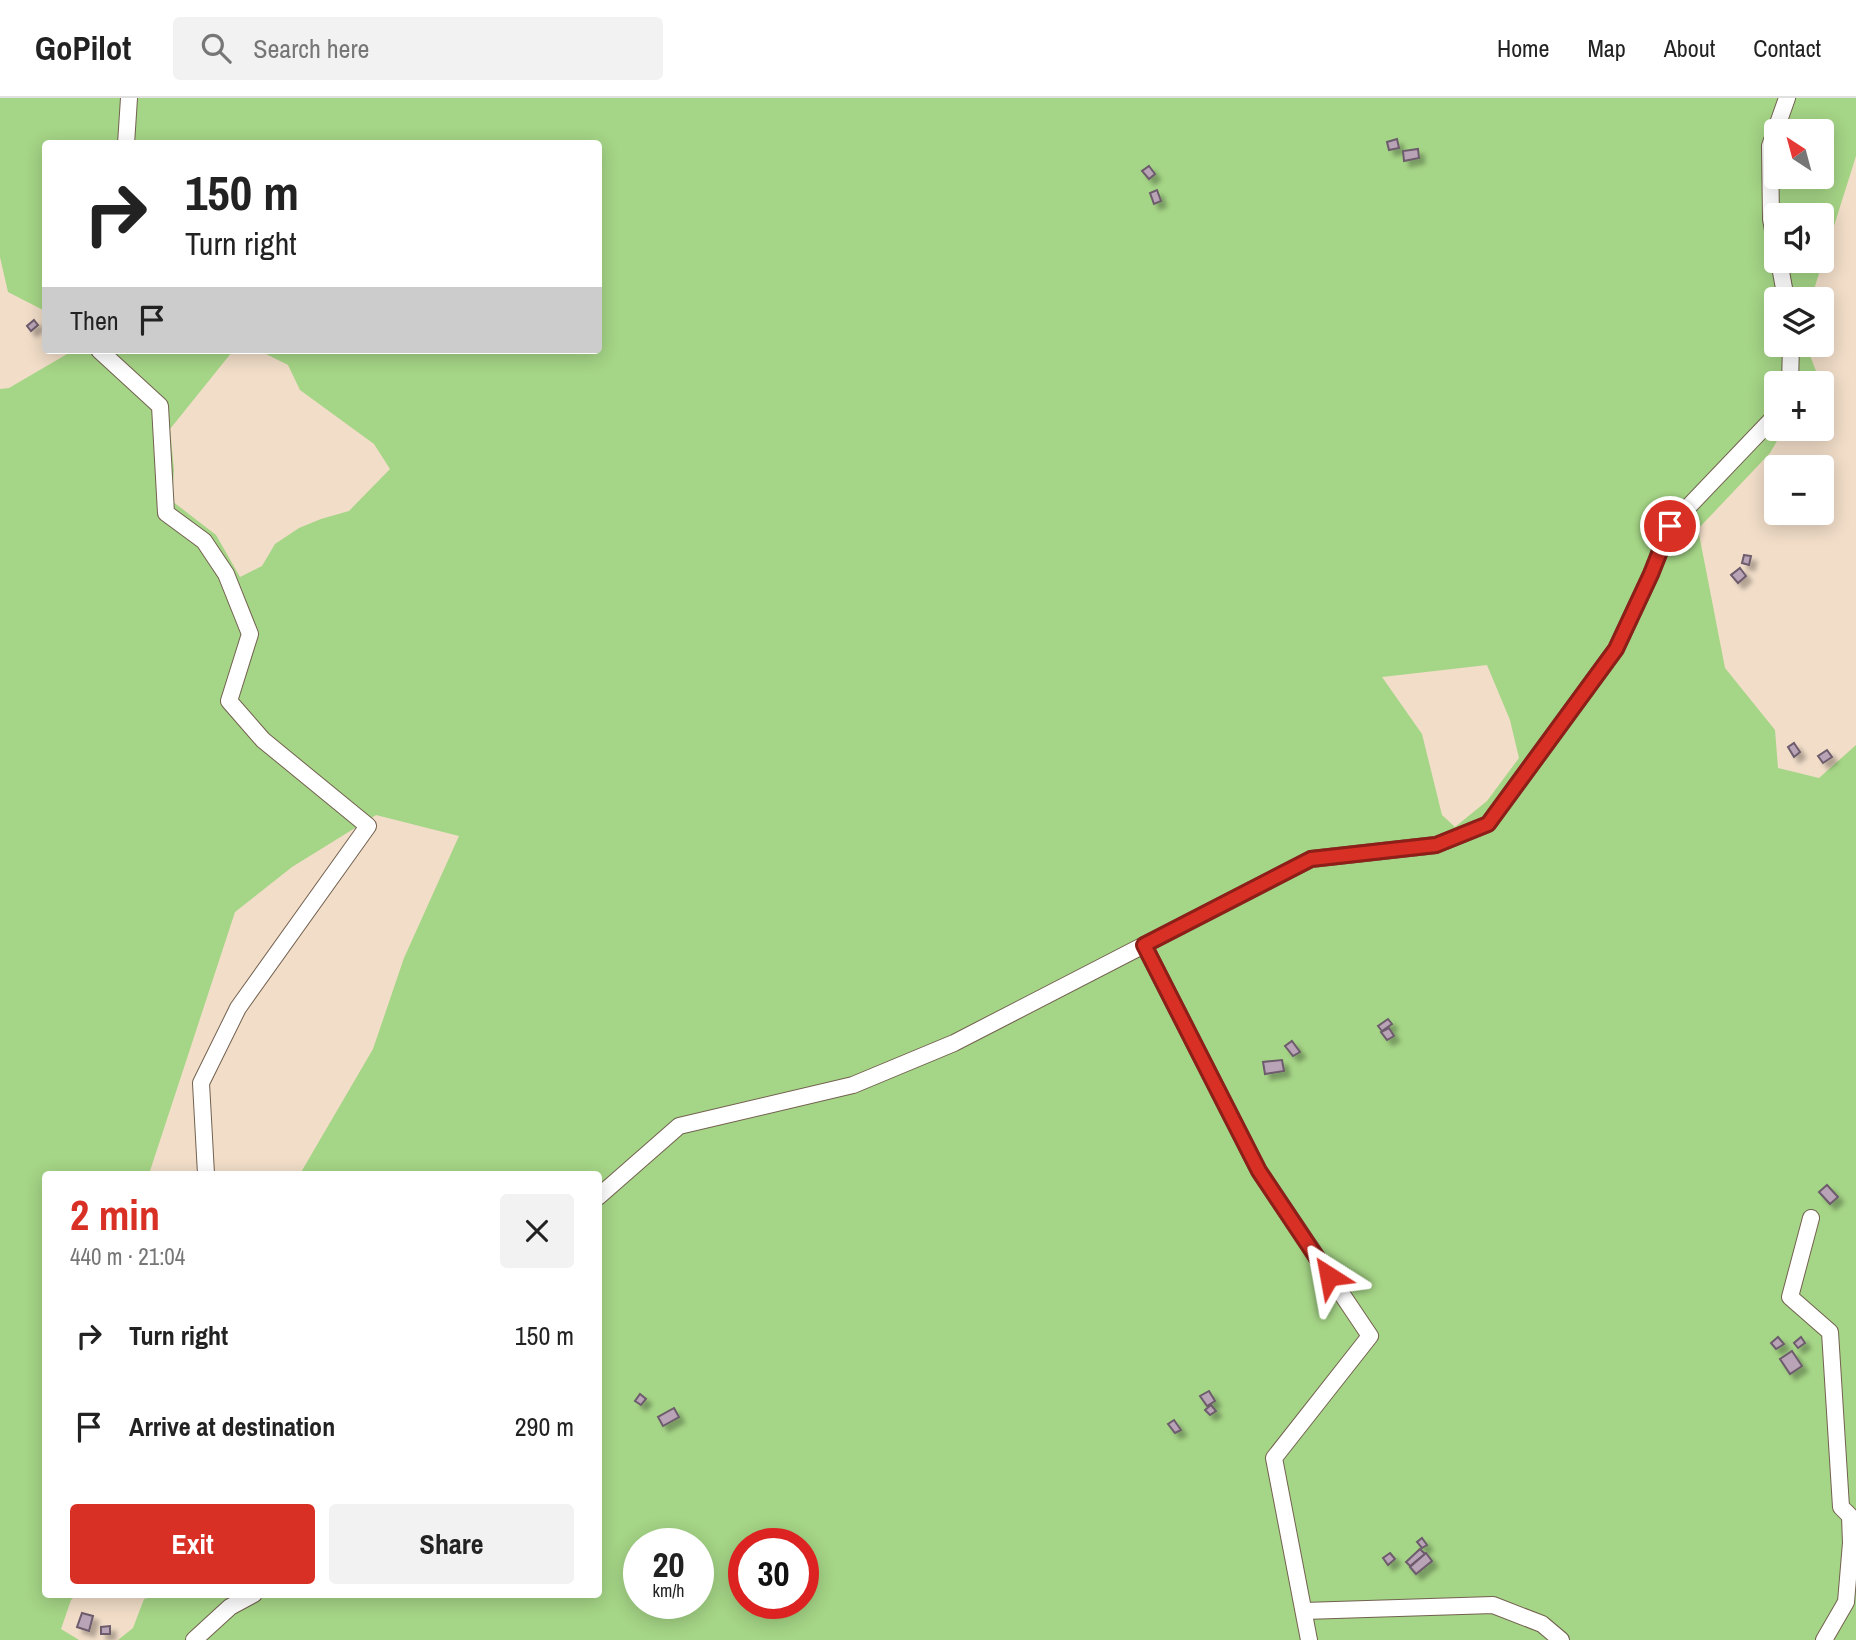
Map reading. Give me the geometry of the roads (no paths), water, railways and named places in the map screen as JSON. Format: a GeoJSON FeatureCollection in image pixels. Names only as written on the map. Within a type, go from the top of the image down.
{"type":"FeatureCollection","features":[{"type":"Feature","properties":{"kind":"street"},"geometry":{"type":"LineString","coordinates":[[126,140],[129,98]]}},
{"type":"Feature","properties":{"kind":"street"},"geometry":{"type":"LineString","coordinates":[[1771,203],[1770,146],[1787,98]]}},
{"type":"Feature","properties":{"kind":"street"},"geometry":{"type":"LineString","coordinates":[[103,354],[160,406],[166,513],[204,541],[226,575],[250,634],[229,701],[263,740],[368,826],[238,1008],[201,1083],[206,1171]]}},
{"type":"Feature","properties":{"kind":"street"},"geometry":{"type":"LineString","coordinates":[[602,1193],[679,1126],[853,1085],[954,1042],[1311,859],[1436,845],[1488,824],[1616,649],[1670,526],[1764,428]]}},
{"type":"Feature","properties":{"kind":"street"},"geometry":{"type":"LineString","coordinates":[[1144,945],[1259,1171],[1370,1336],[1275,1458],[1309,1640]]}},
{"type":"Feature","properties":{"kind":"street"},"geometry":{"type":"LineString","coordinates":[[1811,1218],[1790,1297],[1830,1332],[1841,1507],[1850,1516],[1851,1542],[1846,1602],[1824,1640]]}},
{"type":"Feature","properties":{"kind":"street"},"geometry":{"type":"LineString","coordinates":[[194,1640],[230,1607],[247,1598]]}},
{"type":"Feature","properties":{"kind":"street"},"geometry":{"type":"LineString","coordinates":[[1304,1611],[1493,1605],[1542,1623],[1561,1640]]}}]}
